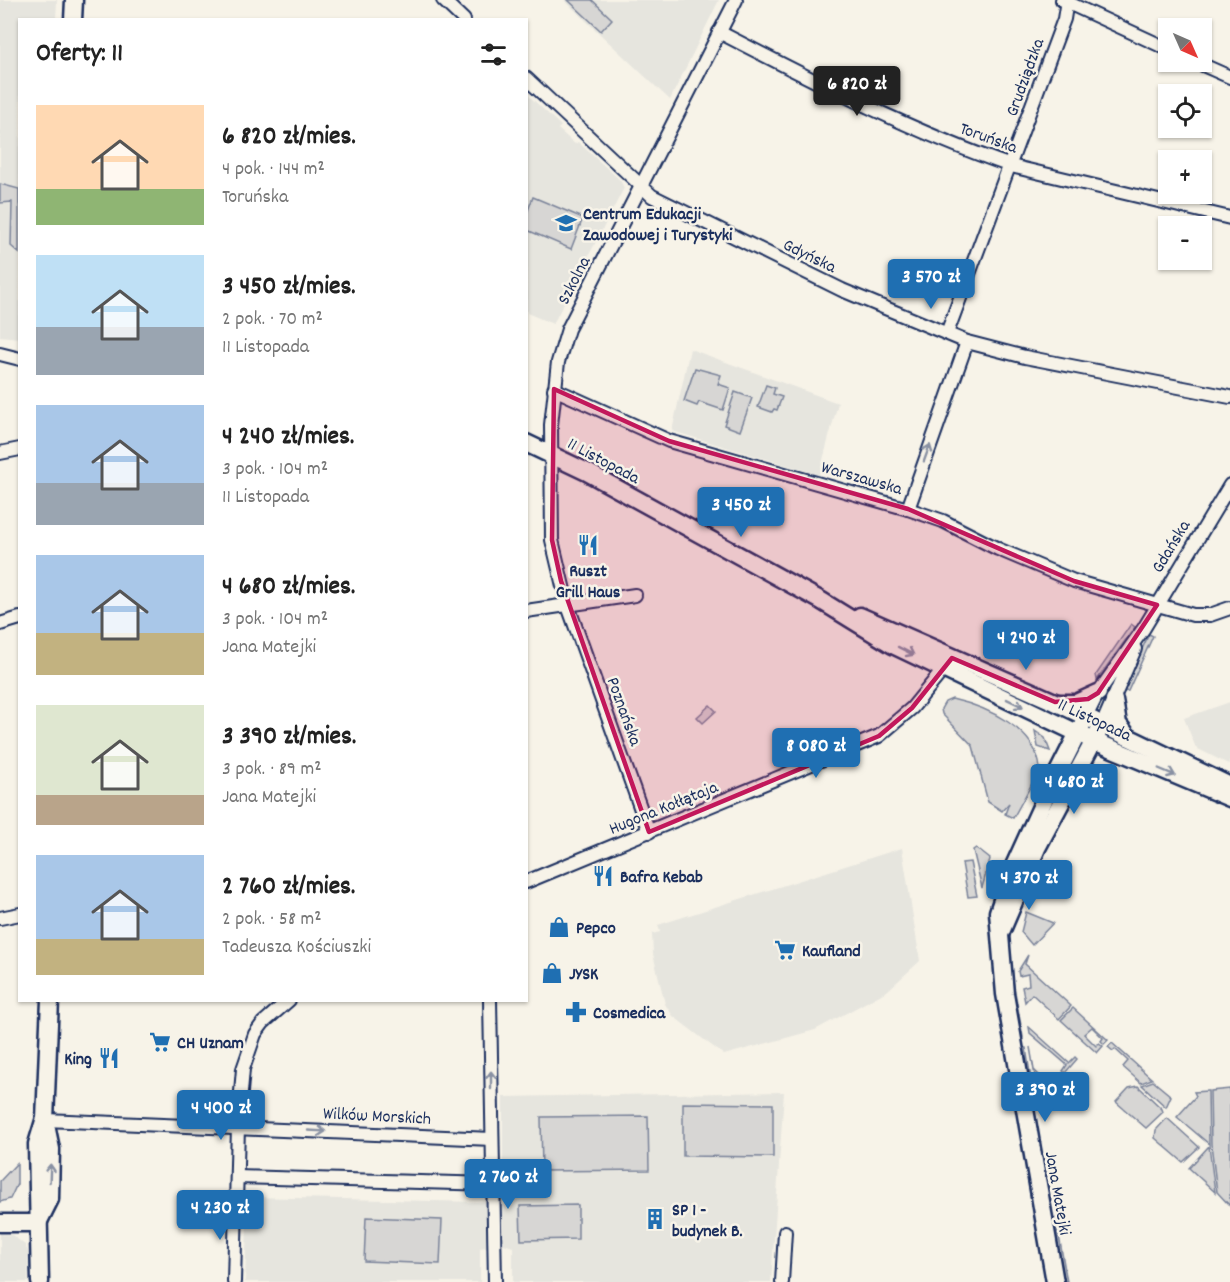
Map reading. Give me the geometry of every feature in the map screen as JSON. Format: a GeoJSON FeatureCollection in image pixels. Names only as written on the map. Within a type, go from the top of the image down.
{"type":"FeatureCollection","features":[{"type":"Feature","properties":{"kind":"street"},"geometry":{"type":"LineString","coordinates":[[73,18],[74,0]]}},
{"type":"Feature","properties":{"kind":"street"},"geometry":{"type":"LineString","coordinates":[[443,0],[462,18]]}},
{"type":"Feature","properties":{"kind":"street","name":"Szkolna"},"geometry":{"type":"LineString","coordinates":[[567,603],[552,540],[551,454],[554,389],[558,362],[568,329],[736,0]]}},
{"type":"Feature","properties":{"kind":"street"},"geometry":{"type":"LineString","coordinates":[[1065,1],[1158,44]]}},
{"type":"Feature","properties":{"kind":"street","name":"Grudziądzka"},"geometry":{"type":"LineString","coordinates":[[947,333],[1064,19],[1065,1]]}},
{"type":"Feature","properties":{"kind":"street","name":"Toruńska"},"geometry":{"type":"LineString","coordinates":[[719,32],[903,123],[1011,166],[1230,218]]}},
{"type":"Feature","properties":{"kind":"street"},"geometry":{"type":"LineString","coordinates":[[1212,69],[1230,77]]}},
{"type":"Feature","properties":{"kind":"street","name":"Gdyńska"},"geometry":{"type":"LineString","coordinates":[[528,80],[652,196],[842,290],[968,342],[1025,357],[1230,397]]}},
{"type":"Feature","properties":{"kind":"street"},"geometry":{"type":"LineString","coordinates":[[908,508],[968,342]]}},
{"type":"Feature","properties":{"kind":"street"},"geometry":{"type":"LineString","coordinates":[[0,354],[18,358]]}},
{"type":"Feature","properties":{"kind":"street","name":"Warszawska"},"geometry":{"type":"LineString","coordinates":[[554,389],[669,441],[908,508],[943,521],[998,549],[1074,581],[1200,616],[1230,608]]}},
{"type":"Feature","properties":{"kind":"street","name":"11 Listopada"},"geometry":{"type":"LineString","coordinates":[[528,444],[551,454],[820,600],[877,636],[1055,702],[1230,786]]}},
{"type":"Feature","properties":{"kind":"street"},"geometry":{"type":"LineString","coordinates":[[0,453],[18,449]]}},
{"type":"Feature","properties":{"kind":"street","name":"Gdańska"},"geometry":{"type":"LineString","coordinates":[[1077,734],[1098,693],[1144,628],[1230,485]]}},
{"type":"Feature","properties":{"kind":"street"},"geometry":{"type":"LineString","coordinates":[[528,611],[567,603],[635,595]]}},
{"type":"Feature","properties":{"kind":"street","name":"Poznańska"},"geometry":{"type":"LineString","coordinates":[[567,603],[649,832]]}},
{"type":"Feature","properties":{"kind":"street"},"geometry":{"type":"LineString","coordinates":[[0,624],[18,619]]}},
{"type":"Feature","properties":{"kind":"street","name":"Gdańska"},"geometry":{"type":"LineString","coordinates":[[1102,725],[1144,628]]}},
{"type":"Feature","properties":{"kind":"street","name":"11 Listopada"},"geometry":{"type":"LineString","coordinates":[[948,664],[1077,734],[1230,798]]}},
{"type":"Feature","properties":{"kind":"street","name":"Hugona Kołłątaja"},"geometry":{"type":"LineString","coordinates":[[528,881],[879,736],[912,708],[948,664]]}},
{"type":"Feature","properties":{"kind":"street"},"geometry":{"type":"LineString","coordinates":[[1055,702],[1076,703],[1098,693]]}},
{"type":"Feature","properties":{"kind":"street"},"geometry":{"type":"LineString","coordinates":[[1114,700],[1118,724],[1128,737]]}},
{"type":"Feature","properties":{"kind":"street"},"geometry":{"type":"LineString","coordinates":[[1047,719],[1063,741],[1064,759]]}},
{"type":"Feature","properties":{"kind":"street","name":"Jana Matejki"},"geometry":{"type":"LineString","coordinates":[[1001,932],[1037,848],[1102,725]]}},
{"type":"Feature","properties":{"kind":"street","name":"Jana Matejki"},"geometry":{"type":"LineString","coordinates":[[1055,1282],[1005,994],[998,912],[1003,892],[1077,734]]}},
{"type":"Feature","properties":{"kind":"street"},"geometry":{"type":"LineString","coordinates":[[1081,766],[1106,753],[1121,753]]}},
{"type":"Feature","properties":{"kind":"street"},"geometry":{"type":"LineString","coordinates":[[0,918],[18,914]]}},
{"type":"Feature","properties":{"kind":"street"},"geometry":{"type":"LineString","coordinates":[[40,1282],[38,1223],[50,1199],[51,1149],[45,1120],[50,1002]]}},
{"type":"Feature","properties":{"kind":"street"},"geometry":{"type":"LineString","coordinates":[[234,1282],[238,1126],[243,1069],[250,1042],[262,1023],[287,1002]]}},
{"type":"Feature","properties":{"kind":"street"},"geometry":{"type":"LineString","coordinates":[[490,1002],[495,1282]]}},
{"type":"Feature","properties":{"kind":"street"},"geometry":{"type":"LineString","coordinates":[[204,1126],[226,1115],[240,1099]]}},
{"type":"Feature","properties":{"kind":"street","name":"Wilków Morskich"},"geometry":{"type":"LineString","coordinates":[[45,1120],[238,1126],[492,1139]]}},
{"type":"Feature","properties":{"kind":"street"},"geometry":{"type":"LineString","coordinates":[[237,1177],[493,1184]]}},
{"type":"Feature","properties":{"kind":"street"},"geometry":{"type":"LineString","coordinates":[[0,1223],[38,1223]]}},
{"type":"Feature","properties":{"kind":"street"},"geometry":{"type":"LineString","coordinates":[[782,1282],[785,1232]]}},
{"type":"Feature","properties":{"kind":"highlighted area"},"geometry":{"type":"Polygon","coordinates":[[[554,389],[669,441],[908,509],[1074,581],[1157,605],[1098,693],[1088,699],[1055,702],[952,658],[912,708],[879,736],[649,832],[561,581],[552,540],[554,389]]]}},
{"type":"Feature","properties":{"kind":"shaded area"},"geometry":{"type":"Polygon","coordinates":[[[0,0],[57,0],[56,18],[18,18],[18,338],[0,336],[0,0]]]}},
{"type":"Feature","properties":{"kind":"shaded area"},"geometry":{"type":"Polygon","coordinates":[[[564,0],[719,0],[670,100],[564,0]]]}},
{"type":"Feature","properties":{"kind":"shaded area"},"geometry":{"type":"Polygon","coordinates":[[[568,0],[592,0],[612,19],[601,31],[568,0]]]}},
{"type":"Feature","properties":{"kind":"shaded area","name":"Centrum Edukacji Zawodowej i Turystyki"},"geometry":{"type":"Polygon","coordinates":[[[528,95],[561,126],[558,129],[575,144],[578,142],[620,180],[624,188],[553,324],[528,313],[528,95]]]}},
{"type":"Feature","properties":{"kind":"shaded area"},"geometry":{"type":"Polygon","coordinates":[[[0,184],[18,189],[18,252],[11,246],[12,202],[0,203],[0,184]]]}},
{"type":"Feature","properties":{"kind":"shaded area"},"geometry":{"type":"Polygon","coordinates":[[[533,197],[583,218],[571,249],[528,230],[528,210],[533,197]]]}},
{"type":"Feature","properties":{"kind":"shaded area"},"geometry":{"type":"Polygon","coordinates":[[[690,349],[838,403],[819,475],[672,431],[690,349]]]}},
{"type":"Feature","properties":{"kind":"shaded area"},"geometry":{"type":"Polygon","coordinates":[[[695,368],[721,375],[718,384],[730,388],[723,410],[699,402],[697,406],[684,401],[695,368]]]}},
{"type":"Feature","properties":{"kind":"shaded area"},"geometry":{"type":"Polygon","coordinates":[[[766,385],[775,388],[773,394],[782,397],[777,410],[774,409],[772,412],[758,407],[766,385]]]}},
{"type":"Feature","properties":{"kind":"shaded area"},"geometry":{"type":"Polygon","coordinates":[[[735,392],[752,398],[740,431],[724,425],[735,392]]]}},
{"type":"Feature","properties":{"kind":"shaded area"},"geometry":{"type":"Polygon","coordinates":[[[1131,624],[1135,627],[1097,680],[1096,675],[1131,624]]]}},
{"type":"Feature","properties":{"kind":"shaded area"},"geometry":{"type":"Polygon","coordinates":[[[1149,634],[1153,636],[1128,691],[1122,692],[1149,634]]]}},
{"type":"Feature","properties":{"kind":"shaded area"},"geometry":{"type":"Polygon","coordinates":[[[952,699],[980,708],[1008,722],[1030,742],[1037,755],[1040,769],[1013,818],[1005,814],[1009,803],[1002,811],[988,802],[973,746],[942,714],[941,709],[945,702],[952,699]]]}},
{"type":"Feature","properties":{"kind":"shaded area"},"geometry":{"type":"Polygon","coordinates":[[[1230,702],[1230,765],[1196,748],[1184,718],[1230,702]]]}},
{"type":"Feature","properties":{"kind":"shaded area"},"geometry":{"type":"Polygon","coordinates":[[[710,705],[716,711],[703,723],[697,717],[710,705]]]}},
{"type":"Feature","properties":{"kind":"shaded area"},"geometry":{"type":"Polygon","coordinates":[[[1035,731],[1045,738],[1050,751],[1038,747],[1035,731]]]}},
{"type":"Feature","properties":{"kind":"shaded area"},"geometry":{"type":"Polygon","coordinates":[[[1081,779],[1085,785],[1083,791],[1057,823],[1081,779]]]}},
{"type":"Feature","properties":{"kind":"shaded area","name":"Kaufland"},"geometry":{"type":"Polygon","coordinates":[[[902,848],[920,961],[887,991],[815,1030],[724,1055],[673,1016],[665,1004],[653,954],[652,934],[660,932],[658,925],[902,848]]]}},
{"type":"Feature","properties":{"kind":"shaded area"},"geometry":{"type":"Polygon","coordinates":[[[976,848],[990,859],[982,888],[973,850],[976,848]]]}},
{"type":"Feature","properties":{"kind":"shaded area"},"geometry":{"type":"Polygon","coordinates":[[[970,862],[977,896],[968,897],[962,863],[970,862]]]}},
{"type":"Feature","properties":{"kind":"shaded area"},"geometry":{"type":"Polygon","coordinates":[[[1026,912],[1053,923],[1032,945],[1021,932],[1026,912]]]}},
{"type":"Feature","properties":{"kind":"shaded area"},"geometry":{"type":"Polygon","coordinates":[[[1028,955],[1025,964],[1071,1006],[1059,1019],[1032,994],[1025,1002],[1022,987],[1029,985],[1028,974],[1019,976],[1018,971],[1028,955]]]}},
{"type":"Feature","properties":{"kind":"shaded area"},"geometry":{"type":"Polygon","coordinates":[[[1012,975],[1023,1037],[1021,1037],[1015,1012],[1012,975]]]}},
{"type":"Feature","properties":{"kind":"shaded area"},"geometry":{"type":"Polygon","coordinates":[[[1073,1008],[1108,1040],[1104,1044],[1101,1041],[1103,1038],[1092,1027],[1084,1034],[1096,1046],[1099,1043],[1103,1046],[1097,1053],[1061,1020],[1073,1008]]]}},
{"type":"Feature","properties":{"kind":"shaded area"},"geometry":{"type":"Polygon","coordinates":[[[1029,1027],[1069,1063],[1075,1057],[1077,1059],[1065,1073],[1063,1071],[1067,1065],[1030,1033],[1029,1027]]]}},
{"type":"Feature","properties":{"kind":"shaded area"},"geometry":{"type":"Polygon","coordinates":[[[1112,1043],[1152,1079],[1141,1083],[1123,1067],[1128,1061],[1115,1049],[1113,1051],[1108,1047],[1112,1043]]]}},
{"type":"Feature","properties":{"kind":"shaded area"},"geometry":{"type":"Polygon","coordinates":[[[1030,1047],[1034,1070],[1049,1085],[1057,1077],[1059,1079],[1039,1100],[1030,1047]]]}},
{"type":"Feature","properties":{"kind":"shaded area"},"geometry":{"type":"Polygon","coordinates":[[[1023,1048],[1026,1048],[1034,1098],[1030,1096],[1023,1048]]]}},
{"type":"Feature","properties":{"kind":"shaded area"},"geometry":{"type":"Polygon","coordinates":[[[1153,1081],[1171,1096],[1166,1107],[1142,1085],[1153,1081]]]}},
{"type":"Feature","properties":{"kind":"shaded area"},"geometry":{"type":"Polygon","coordinates":[[[1138,1086],[1163,1112],[1146,1128],[1116,1102],[1129,1088],[1138,1086]]]}},
{"type":"Feature","properties":{"kind":"shaded area"},"geometry":{"type":"Polygon","coordinates":[[[1230,1089],[1230,1206],[1217,1192],[1211,1144],[1210,1091],[1230,1089]]]}},
{"type":"Feature","properties":{"kind":"shaded area"},"geometry":{"type":"Polygon","coordinates":[[[1208,1091],[1209,1144],[1177,1117],[1196,1096],[1194,1092],[1208,1091]]]}},
{"type":"Feature","properties":{"kind":"shaded area"},"geometry":{"type":"Polygon","coordinates":[[[784,1092],[771,1282],[513,1282],[513,1247],[504,1244],[480,1248],[480,1282],[245,1282],[248,1197],[480,1202],[503,1198],[503,1097],[784,1092]]]}},
{"type":"Feature","properties":{"kind":"shaded area"},"geometry":{"type":"Polygon","coordinates":[[[683,1103],[773,1104],[773,1157],[683,1156],[683,1103]]]}},
{"type":"Feature","properties":{"kind":"shaded area"},"geometry":{"type":"Polygon","coordinates":[[[648,1116],[649,1170],[542,1171],[541,1117],[648,1116]]]}},
{"type":"Feature","properties":{"kind":"shaded area"},"geometry":{"type":"Polygon","coordinates":[[[1167,1118],[1199,1147],[1183,1162],[1155,1138],[1156,1130],[1167,1118]]]}},
{"type":"Feature","properties":{"kind":"shaded area"},"geometry":{"type":"Polygon","coordinates":[[[1209,1146],[1215,1192],[1189,1168],[1209,1146]]]}},
{"type":"Feature","properties":{"kind":"shaded area"},"geometry":{"type":"Polygon","coordinates":[[[17,1163],[17,1184],[10,1199],[0,1202],[0,1181],[17,1163]]]}},
{"type":"Feature","properties":{"kind":"shaded area"},"geometry":{"type":"Polygon","coordinates":[[[509,1173],[525,1173],[524,1182],[509,1182],[509,1173]]]}},
{"type":"Feature","properties":{"kind":"shaded area"},"geometry":{"type":"Polygon","coordinates":[[[578,1205],[578,1239],[521,1240],[520,1206],[578,1205]]]}},
{"type":"Feature","properties":{"kind":"shaded area"},"geometry":{"type":"Polygon","coordinates":[[[366,1217],[442,1220],[440,1264],[364,1261],[366,1217]]]}},
{"type":"Feature","properties":{"kind":"shaded area"},"geometry":{"type":"Polygon","coordinates":[[[1054,1218],[1056,1218],[1067,1282],[1062,1282],[1054,1218]]]}},
{"type":"Feature","properties":{"kind":"shaded area"},"geometry":{"type":"Polygon","coordinates":[[[0,1234],[12,1235],[25,1245],[29,1254],[28,1282],[0,1282],[0,1234]]]}},
{"type":"Feature","properties":{"kind":"place","name":"Centrum Edukacji Zawodowej i Turystyki"},"geometry":{"type":"Point","coordinates":[566,223]}},
{"type":"Feature","properties":{"kind":"place","name":"Ruszt Grill Haus"},"geometry":{"type":"Point","coordinates":[588,545]}},
{"type":"Feature","properties":{"kind":"place","name":"Bafra Kebab"},"geometry":{"type":"Point","coordinates":[603,876]}},
{"type":"Feature","properties":{"kind":"place","name":"Pepco"},"geometry":{"type":"Point","coordinates":[559,927]}},
{"type":"Feature","properties":{"kind":"place","name":"Kaufland"},"geometry":{"type":"Point","coordinates":[785,950]}},
{"type":"Feature","properties":{"kind":"place","name":"JYSK"},"geometry":{"type":"Point","coordinates":[552,973]}},
{"type":"Feature","properties":{"kind":"place","name":"Cosmedica"},"geometry":{"type":"Point","coordinates":[576,1012]}},
{"type":"Feature","properties":{"kind":"place","name":"CH Uznam"},"geometry":{"type":"Point","coordinates":[160,1042]}},
{"type":"Feature","properties":{"kind":"place","name":"King"},"geometry":{"type":"Point","coordinates":[109,1058]}},
{"type":"Feature","properties":{"kind":"place","name":"SP 1 - budynek B."},"geometry":{"type":"Point","coordinates":[655,1219]}}]}
